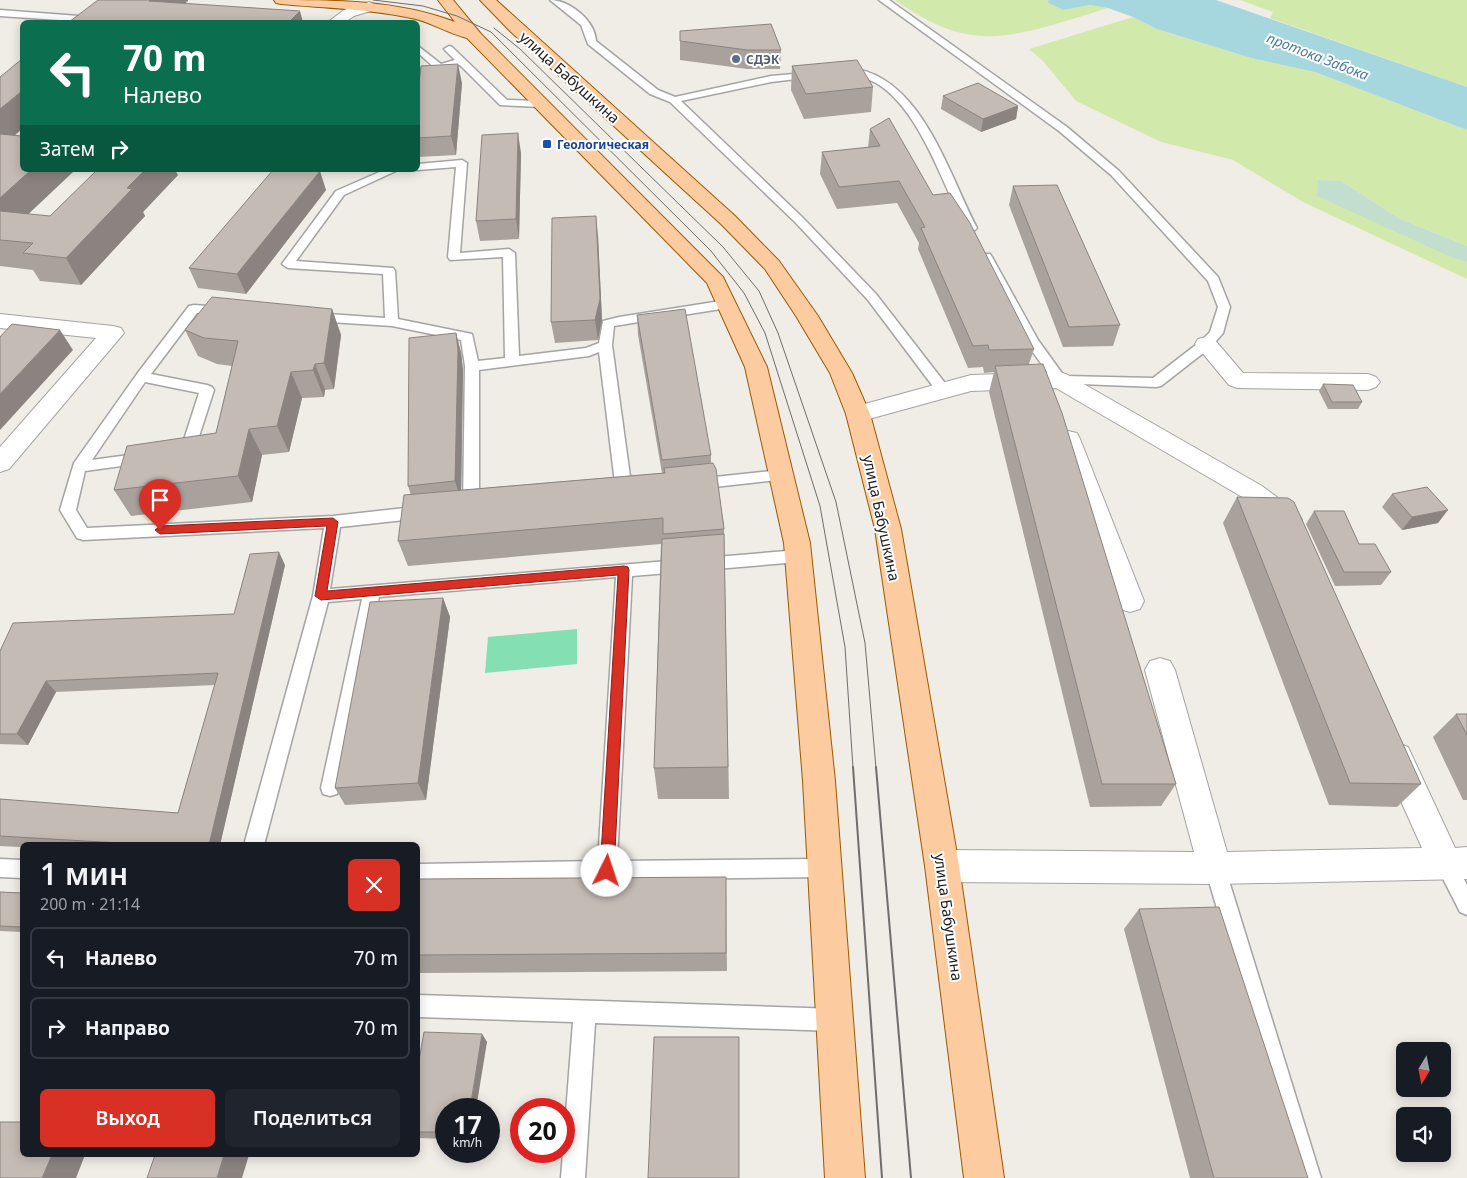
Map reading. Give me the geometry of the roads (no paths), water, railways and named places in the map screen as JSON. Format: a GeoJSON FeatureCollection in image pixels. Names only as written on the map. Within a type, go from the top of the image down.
{"type":"FeatureCollection","features":[{"type":"Feature","properties":{"kind":"main road"},"geometry":{"type":"LineString","coordinates":[[281,0],[370,5],[434,18],[478,15]]}},
{"type":"Feature","properties":{"kind":"main road"},"geometry":{"type":"LineString","coordinates":[[443,1],[478,15]]}},
{"type":"Feature","properties":{"kind":"main road","name":"улица Бабушкина"},"geometry":{"type":"LineString","coordinates":[[443,1],[516,28],[713,207],[772,265],[807,316],[841,373],[858,414],[888,530],[942,866],[984,1178]]}},
{"type":"Feature","properties":{"kind":"main road","name":"улица Бабушкина"},"geometry":{"type":"LineString","coordinates":[[478,15],[541,104],[716,281],[756,367],[799,556],[819,782],[845,1178]]}},
{"type":"Feature","properties":{"kind":"street"},"geometry":{"type":"LineString","coordinates":[[339,20],[349,13],[370,5]]}},
{"type":"Feature","properties":{"kind":"street"},"geometry":{"type":"LineString","coordinates":[[0,320],[113,333],[0,463]]}},
{"type":"Feature","properties":{"kind":"street"},"geometry":{"type":"LineString","coordinates":[[1206,344],[1237,380],[1368,382]]}},
{"type":"Feature","properties":{"kind":"street"},"geometry":{"type":"LineString","coordinates":[[858,414],[971,383],[1054,395],[1253,492],[1290,522],[1298,539]]}},
{"type":"Feature","properties":{"kind":"street"},"geometry":{"type":"LineString","coordinates":[[1054,395],[1130,600]]}},
{"type":"Feature","properties":{"kind":"street"},"geometry":{"type":"LineString","coordinates":[[1160,670],[1215,868]]}},
{"type":"Feature","properties":{"kind":"street"},"geometry":{"type":"LineString","coordinates":[[942,866],[1215,868],[1456,863],[1388,737]]}},
{"type":"Feature","properties":{"kind":"lane"},"geometry":{"type":"LineString","coordinates":[[554,0],[587,24],[592,35],[591,42],[654,92],[674,100],[799,220],[872,296],[943,390]]}},
{"type":"Feature","properties":{"kind":"lane"},"geometry":{"type":"LineString","coordinates":[[674,100],[771,79],[832,72],[856,71],[887,85],[905,102],[926,136],[956,200],[1032,341],[1054,395],[1156,383],[1206,344],[1216,333],[1224,307],[1214,280],[1115,173],[1063,129],[883,0]]}},
{"type":"Feature","properties":{"kind":"lane"},"geometry":{"type":"LineString","coordinates":[[0,13],[92,20]]}},
{"type":"Feature","properties":{"kind":"lane"},"geometry":{"type":"LineString","coordinates":[[449,49],[504,103],[541,104]]}},
{"type":"Feature","properties":{"kind":"lane"},"geometry":{"type":"LineString","coordinates":[[420,51],[440,67],[462,62]]}},
{"type":"Feature","properties":{"kind":"lane"},"geometry":{"type":"LineString","coordinates":[[420,168],[462,163],[454,257],[509,253],[512,361]]}},
{"type":"Feature","properties":{"kind":"lane"},"geometry":{"type":"LineString","coordinates":[[389,172],[340,194],[288,264],[389,271],[392,322]]}},
{"type":"Feature","properties":{"kind":"lane"},"geometry":{"type":"LineString","coordinates":[[624,491],[605,345],[608,324],[727,304]]}},
{"type":"Feature","properties":{"kind":"lane"},"geometry":{"type":"LineString","coordinates":[[234,312],[194,309],[142,377],[79,467],[68,510],[83,534],[333,522],[490,505]]}},
{"type":"Feature","properties":{"kind":"lane"},"geometry":{"type":"LineString","coordinates":[[303,316],[392,322],[467,337],[472,366],[471,507]]}},
{"type":"Feature","properties":{"kind":"lane"},"geometry":{"type":"LineString","coordinates":[[472,366],[589,352],[605,345]]}},
{"type":"Feature","properties":{"kind":"lane"},"geometry":{"type":"LineString","coordinates":[[79,467],[187,452],[207,390],[142,377]]}},
{"type":"Feature","properties":{"kind":"lane"},"geometry":{"type":"LineString","coordinates":[[680,485],[781,475]]}},
{"type":"Feature","properties":{"kind":"lane"},"geometry":{"type":"LineString","coordinates":[[605,493],[643,489]]}},
{"type":"Feature","properties":{"kind":"lane"},"geometry":{"type":"LineString","coordinates":[[255,842],[321,596],[333,522]]}},
{"type":"Feature","properties":{"kind":"lane"},"geometry":{"type":"LineString","coordinates":[[321,596],[799,556]]}},
{"type":"Feature","properties":{"kind":"lane"},"geometry":{"type":"LineString","coordinates":[[607,871],[624,570]]}},
{"type":"Feature","properties":{"kind":"lane"},"geometry":{"type":"LineString","coordinates":[[330,788],[372,591]]}},
{"type":"Feature","properties":{"kind":"lane"},"geometry":{"type":"LineString","coordinates":[[1456,863],[1467,905]]}},
{"type":"Feature","properties":{"kind":"lane"},"geometry":{"type":"LineString","coordinates":[[0,868],[20,869]]}},
{"type":"Feature","properties":{"kind":"lane"},"geometry":{"type":"LineString","coordinates":[[420,874],[825,868]]}},
{"type":"Feature","properties":{"kind":"lane"},"geometry":{"type":"LineString","coordinates":[[1215,868],[1309,1178]]}},
{"type":"Feature","properties":{"kind":"lane"},"geometry":{"type":"LineString","coordinates":[[420,1006],[834,1020]]}},
{"type":"Feature","properties":{"kind":"lane"},"geometry":{"type":"LineString","coordinates":[[573,1178],[584,1012]]}},
{"type":"Feature","properties":{"kind":"water","name":"протока Забока"},"geometry":{"type":"Polygon","coordinates":[[[1049,0],[1216,0],[1467,87],[1467,130],[1315,72],[1251,58],[1157,29],[1133,17],[1108,8],[1090,5],[1063,10],[1047,2],[1049,0]]]}},
{"type":"Feature","properties":{"kind":"tram line"},"geometry":{"type":"LineString","coordinates":[[373,0],[423,6],[457,16],[491,32],[711,251],[744,293],[765,333],[820,506],[845,647],[853,768]]}},
{"type":"Feature","properties":{"kind":"tram line"},"geometry":{"type":"LineString","coordinates":[[494,28],[520,49],[723,247],[759,291],[778,333],[836,502],[865,643],[876,768]]}},
{"type":"Feature","properties":{"kind":"tram line"},"geometry":{"type":"LineString","coordinates":[[853,767],[882,1178]]}},
{"type":"Feature","properties":{"kind":"tram line"},"geometry":{"type":"LineString","coordinates":[[876,767],[911,1178]]}},
{"type":"Feature","properties":{"kind":"place","name":"СДЭК"},"geometry":{"type":"Point","coordinates":[736,59]}},
{"type":"Feature","properties":{"kind":"place","name":"Геологическая"},"geometry":{"type":"Point","coordinates":[547,144]}}]}
